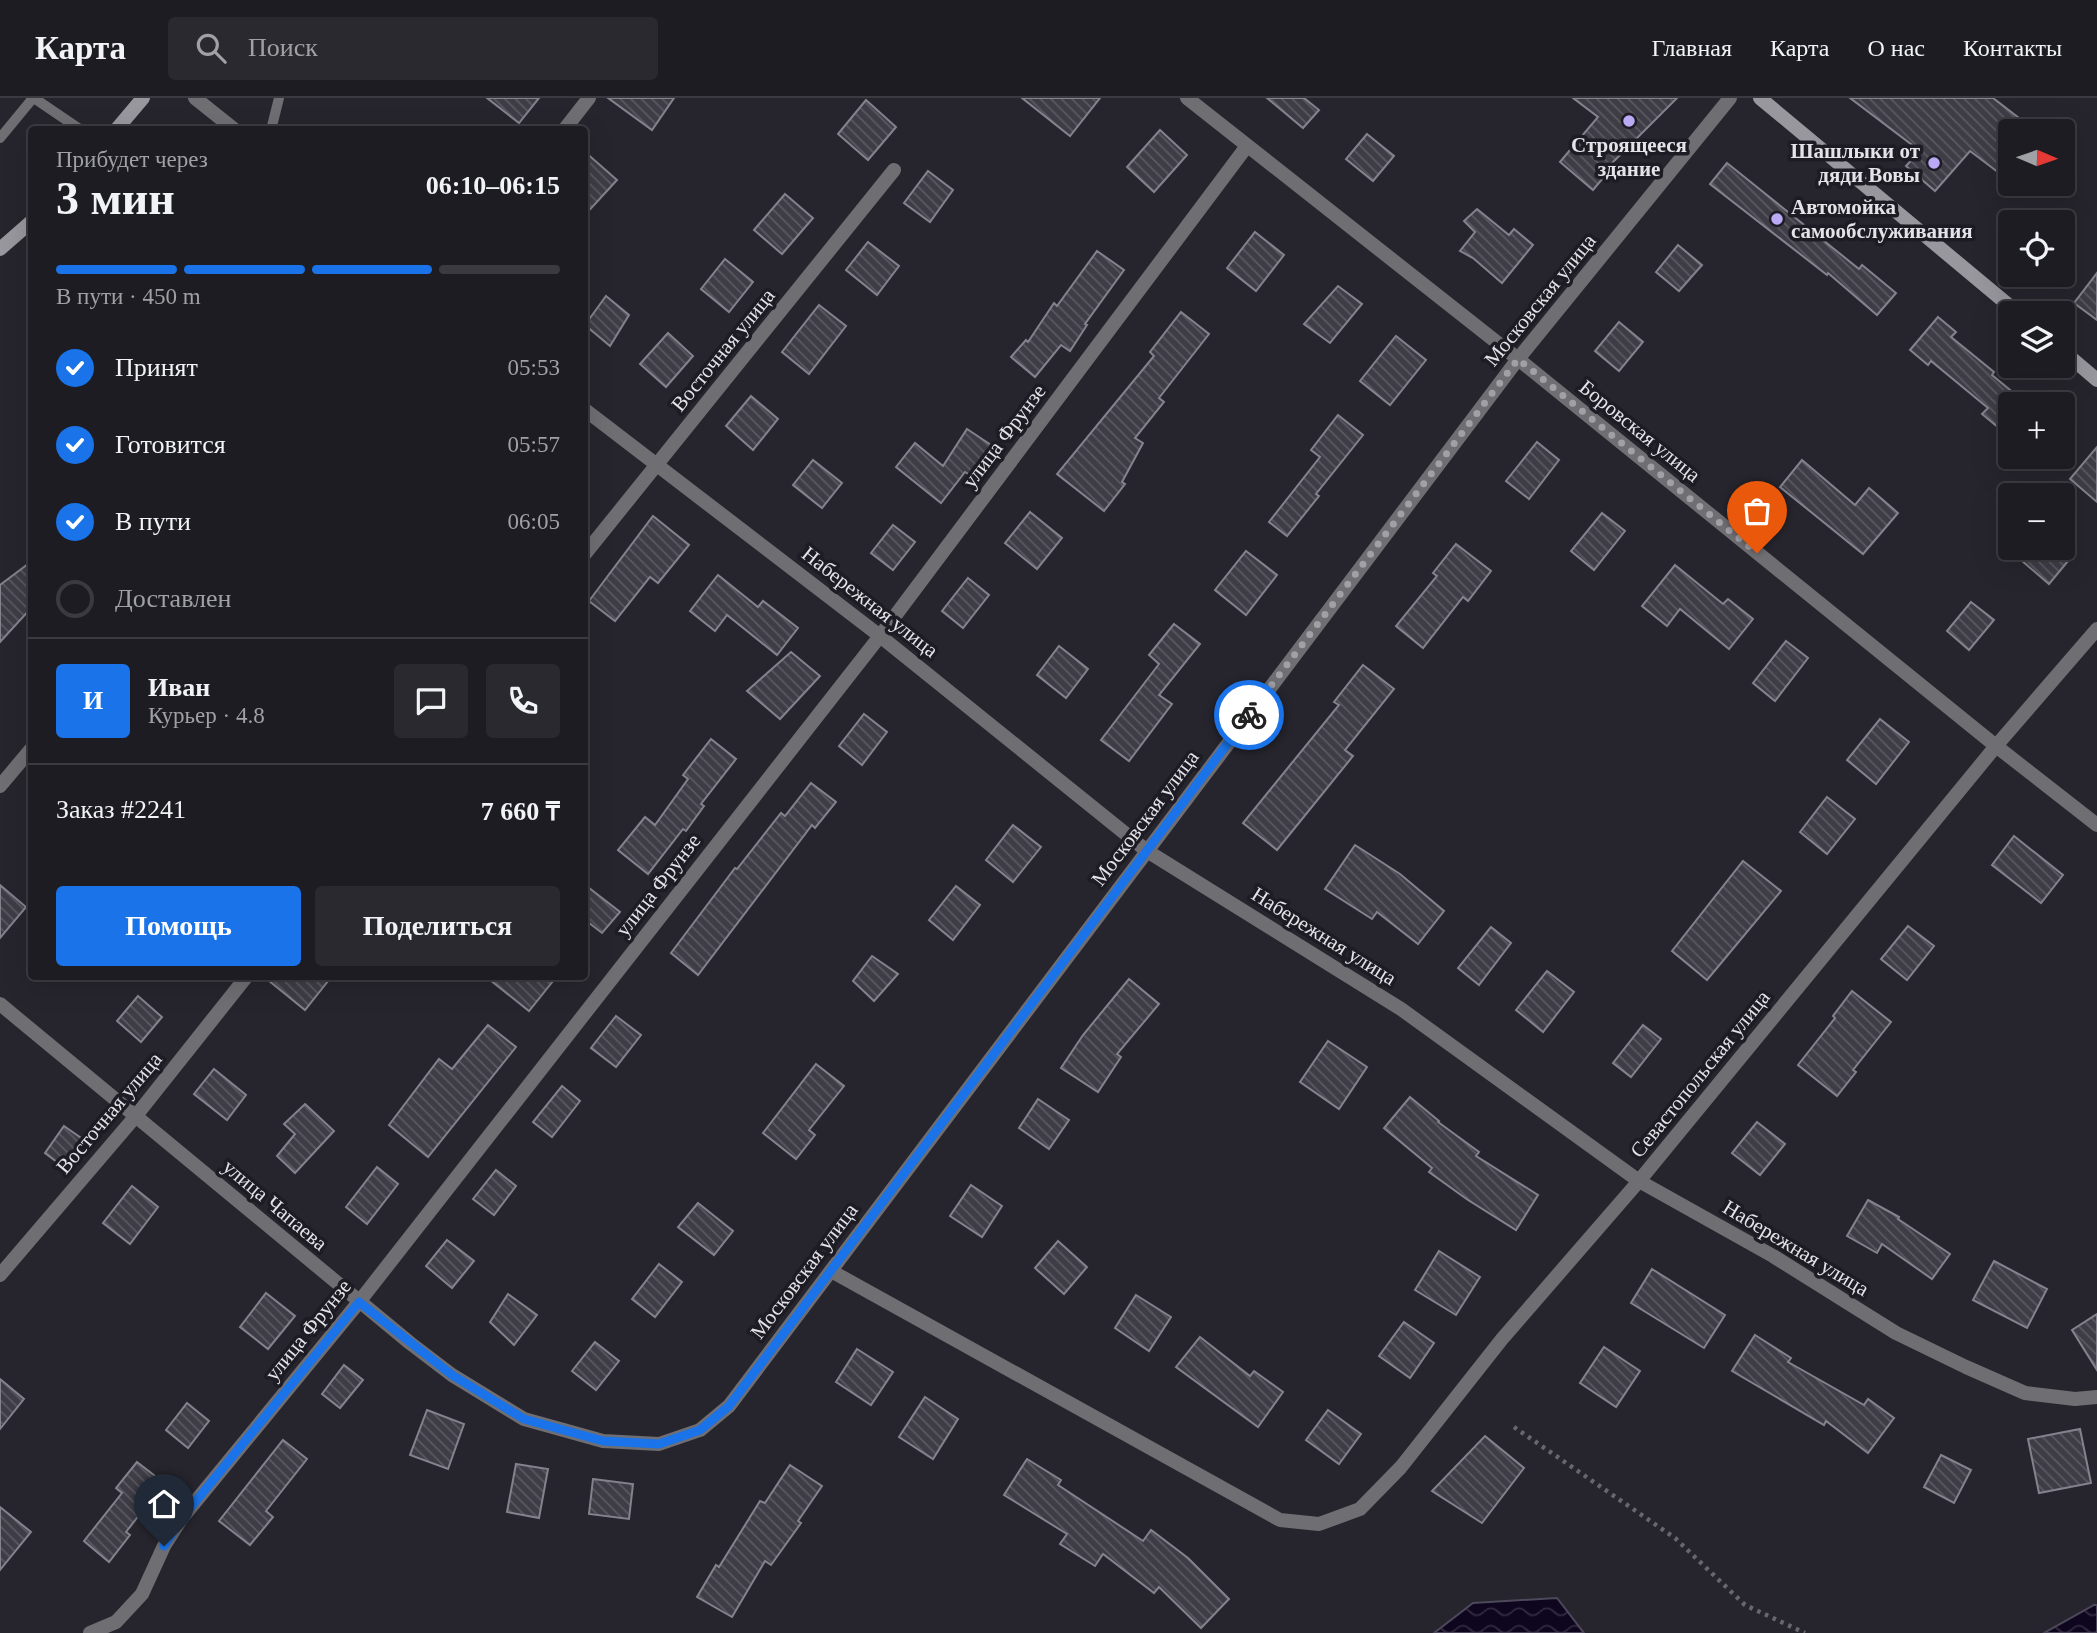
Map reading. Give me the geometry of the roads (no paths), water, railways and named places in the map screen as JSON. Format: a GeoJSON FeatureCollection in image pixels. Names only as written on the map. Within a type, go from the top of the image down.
{"type":"FeatureCollection","features":[{"type":"Feature","properties":{"kind":"main road"},"geometry":{"type":"LineString","coordinates":[[120,126],[143,98]]}},
{"type":"Feature","properties":{"kind":"main road"},"geometry":{"type":"LineString","coordinates":[[1760,98],[2004,301]]}},
{"type":"Feature","properties":{"kind":"main road"},"geometry":{"type":"LineString","coordinates":[[0,249],[28,224]]}},
{"type":"Feature","properties":{"kind":"main road"},"geometry":{"type":"LineString","coordinates":[[2075,361],[2097,380]]}},
{"type":"Feature","properties":{"kind":"street"},"geometry":{"type":"LineString","coordinates":[[195,98],[230,126]]}},
{"type":"Feature","properties":{"kind":"street"},"geometry":{"type":"LineString","coordinates":[[567,126],[589,98]]}},
{"type":"Feature","properties":{"kind":"street","name":"Боровская улица"},"geometry":{"type":"LineString","coordinates":[[1187,98],[1518,359],[2097,825]]}},
{"type":"Feature","properties":{"kind":"street","name":"Московская улица"},"geometry":{"type":"LineString","coordinates":[[659,1444],[700,1430],[729,1406],[1518,359],[1730,98]]}},
{"type":"Feature","properties":{"kind":"street","name":"улица Фрунзе"},"geometry":{"type":"LineString","coordinates":[[90,1633],[116,1622],[142,1594],[164,1546],[182,1518],[359,1302],[880,636],[1247,146]]}},
{"type":"Feature","properties":{"kind":"street","name":"Восточная улица"},"geometry":{"type":"LineString","coordinates":[[588,550],[894,170]]}},
{"type":"Feature","properties":{"kind":"street","name":"Набережная улица"},"geometry":{"type":"LineString","coordinates":[[588,412],[880,636],[1147,851],[1401,1009],[1639,1181],[1773,1256],[1896,1333],[1966,1367],[2025,1394],[2075,1399],[2097,1397]]}},
{"type":"Feature","properties":{"kind":"street","name":"Севастопольская улица"},"geometry":{"type":"LineString","coordinates":[[831,1271],[1280,1520],[1320,1524],[1360,1509],[1401,1467],[1502,1339],[1639,1181],[1996,746],[2097,629]]}},
{"type":"Feature","properties":{"kind":"street"},"geometry":{"type":"LineString","coordinates":[[0,786],[28,753]]}},
{"type":"Feature","properties":{"kind":"street","name":"Восточная улица"},"geometry":{"type":"LineString","coordinates":[[0,1275],[135,1117],[244,980]]}},
{"type":"Feature","properties":{"kind":"street","name":"улица Чапаева"},"geometry":{"type":"LineString","coordinates":[[0,1004],[359,1302],[452,1375],[524,1419],[603,1441],[659,1444]]}},
{"type":"Feature","properties":{"kind":"lane"},"geometry":{"type":"LineString","coordinates":[[0,138],[33,98],[75,126]]}},
{"type":"Feature","properties":{"kind":"lane"},"geometry":{"type":"LineString","coordinates":[[272,126],[278,98]]}},
{"type":"Feature","properties":{"kind":"water"},"geometry":{"type":"Polygon","coordinates":[[[1557,1598],[1584,1633],[1434,1633],[1473,1603],[1557,1598]]]}},
{"type":"Feature","properties":{"kind":"water"},"geometry":{"type":"Polygon","coordinates":[[[2097,1605],[2097,1633],[2044,1633],[2097,1605]]]}},
{"type":"Feature","properties":{"kind":"place","name":"Строящееся здание"},"geometry":{"type":"Point","coordinates":[1629,121]}},
{"type":"Feature","properties":{"kind":"place","name":"Шашлыки от дяди Вовы"},"geometry":{"type":"Point","coordinates":[1934,163]}},
{"type":"Feature","properties":{"kind":"place","name":"Автомойка самообслуживания"},"geometry":{"type":"Point","coordinates":[1777,219]}}]}
